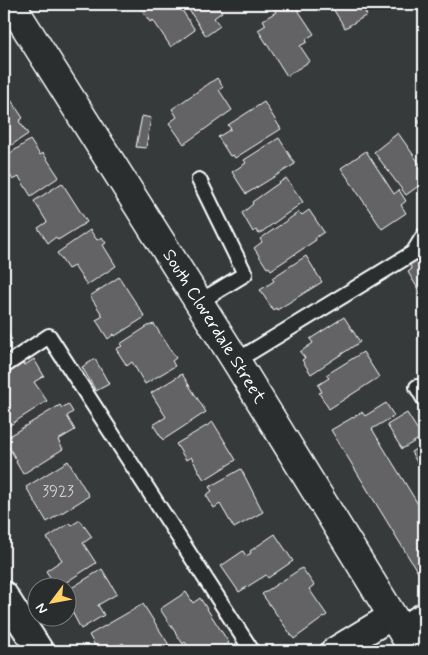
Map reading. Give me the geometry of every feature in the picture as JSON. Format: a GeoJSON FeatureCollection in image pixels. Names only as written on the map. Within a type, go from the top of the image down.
{"type":"FeatureCollection","features":[{"type":"Feature","properties":{"kind":"street","name":"South Cloverdale Street"},"geometry":{"type":"LineString","coordinates":[[11,7],[199,302],[402,632]]}},
{"type":"Feature","properties":{"kind":"street"},"geometry":{"type":"LineString","coordinates":[[4,595],[40,651]]}},
{"type":"Feature","properties":{"kind":"street"},"geometry":{"type":"LineString","coordinates":[[334,651],[402,632],[424,616]]}},
{"type":"Feature","properties":{"kind":"lane"},"geometry":{"type":"LineString","coordinates":[[199,180],[245,274],[199,302]]}},
{"type":"Feature","properties":{"kind":"lane"},"geometry":{"type":"LineString","coordinates":[[236,362],[413,253],[424,236]]}},
{"type":"Feature","properties":{"kind":"lane"},"geometry":{"type":"LineString","coordinates":[[4,366],[49,336],[252,651]]}},
{"type":"Feature","properties":{"kind":"building"},"geometry":{"type":"Polygon","coordinates":[[[138,4],[163,4],[166,8],[173,4],[178,4],[195,30],[171,47],[153,20],[150,22],[138,4]]]}},
{"type":"Feature","properties":{"kind":"building"},"geometry":{"type":"Polygon","coordinates":[[[185,4],[222,4],[218,7],[222,12],[214,18],[220,26],[206,36],[185,4]]]}},
{"type":"Feature","properties":{"kind":"building"},"geometry":{"type":"Polygon","coordinates":[[[281,4],[294,4],[314,34],[306,39],[307,42],[300,46],[310,61],[287,76],[258,30],[266,25],[263,20],[276,12],[274,8],[281,4]]]}},
{"type":"Feature","properties":{"kind":"building"},"geometry":{"type":"Polygon","coordinates":[[[330,4],[360,4],[367,15],[345,28],[330,4]]]}},
{"type":"Feature","properties":{"kind":"building"},"geometry":{"type":"Polygon","coordinates":[[[217,78],[223,87],[219,90],[232,110],[184,144],[169,123],[177,117],[172,109],[217,78]]]}},
{"type":"Feature","properties":{"kind":"building"},"geometry":{"type":"Polygon","coordinates":[[[7,94],[23,118],[19,121],[28,134],[4,150],[4,96],[7,94]]]}},
{"type":"Feature","properties":{"kind":"building"},"geometry":{"type":"Polygon","coordinates":[[[264,102],[281,129],[235,158],[233,155],[230,156],[218,137],[231,129],[228,125],[264,102]]]}},
{"type":"Feature","properties":{"kind":"building"},"geometry":{"type":"Polygon","coordinates":[[[142,116],[151,118],[146,148],[136,147],[142,116]]]}},
{"type":"Feature","properties":{"kind":"building"},"geometry":{"type":"Polygon","coordinates":[[[424,116],[424,129],[418,121],[424,116]]]}},
{"type":"Feature","properties":{"kind":"building"},"geometry":{"type":"Polygon","coordinates":[[[398,133],[424,170],[424,182],[406,195],[374,152],[398,133]]]}},
{"type":"Feature","properties":{"kind":"building"},"geometry":{"type":"Polygon","coordinates":[[[279,138],[295,164],[246,194],[232,172],[246,163],[244,160],[279,138]]]}},
{"type":"Feature","properties":{"kind":"building"},"geometry":{"type":"Polygon","coordinates":[[[30,140],[40,155],[43,153],[59,177],[31,196],[19,177],[13,180],[4,166],[6,156],[30,140]]]}},
{"type":"Feature","properties":{"kind":"building"},"geometry":{"type":"Polygon","coordinates":[[[366,151],[394,194],[399,190],[406,201],[401,205],[406,213],[382,229],[341,168],[366,151]]]}},
{"type":"Feature","properties":{"kind":"building"},"geometry":{"type":"Polygon","coordinates":[[[286,178],[303,202],[259,234],[256,230],[253,232],[242,213],[253,204],[252,202],[286,178]]]}},
{"type":"Feature","properties":{"kind":"building"},"geometry":{"type":"Polygon","coordinates":[[[62,183],[87,222],[58,240],[56,237],[48,243],[38,228],[47,222],[34,201],[62,183]]]}},
{"type":"Feature","properties":{"kind":"building"},"geometry":{"type":"Polygon","coordinates":[[[309,210],[324,232],[315,238],[316,240],[271,270],[269,267],[267,268],[254,248],[262,242],[260,239],[299,212],[302,215],[309,210]]]}},
{"type":"Feature","properties":{"kind":"building"},"geometry":{"type":"Polygon","coordinates":[[[90,230],[97,240],[102,237],[106,243],[103,245],[116,266],[87,285],[74,266],[68,269],[57,253],[90,230]]]}},
{"type":"Feature","properties":{"kind":"building"},"geometry":{"type":"Polygon","coordinates":[[[419,253],[422,258],[424,256],[424,299],[408,272],[412,269],[407,260],[419,253]]]}},
{"type":"Feature","properties":{"kind":"building"},"geometry":{"type":"Polygon","coordinates":[[[306,256],[322,282],[277,310],[276,308],[273,310],[260,290],[274,281],[272,278],[306,256]]]}},
{"type":"Feature","properties":{"kind":"building"},"geometry":{"type":"Polygon","coordinates":[[[119,277],[145,317],[108,339],[96,320],[103,316],[90,296],[119,277]]]}},
{"type":"Feature","properties":{"kind":"building"},"geometry":{"type":"Polygon","coordinates":[[[344,317],[360,342],[311,374],[302,360],[305,358],[300,352],[313,343],[310,339],[344,317]]]}},
{"type":"Feature","properties":{"kind":"building"},"geometry":{"type":"Polygon","coordinates":[[[154,324],[176,358],[172,361],[175,366],[145,384],[132,362],[127,366],[116,349],[122,346],[120,344],[154,324]]]}},
{"type":"Feature","properties":{"kind":"building"},"geometry":{"type":"Polygon","coordinates":[[[4,327],[12,340],[4,345],[4,327]]]}},
{"type":"Feature","properties":{"kind":"building"},"geometry":{"type":"Polygon","coordinates":[[[363,352],[379,377],[329,409],[319,393],[322,392],[318,385],[329,378],[326,375],[363,352]]]}},
{"type":"Feature","properties":{"kind":"building"},"geometry":{"type":"Polygon","coordinates":[[[34,359],[44,376],[34,382],[47,401],[10,425],[4,416],[4,401],[10,398],[4,388],[4,376],[22,364],[25,365],[34,359]]]}},
{"type":"Feature","properties":{"kind":"building"},"geometry":{"type":"Polygon","coordinates":[[[95,359],[109,384],[96,391],[82,367],[95,359]]]}},
{"type":"Feature","properties":{"kind":"building"},"geometry":{"type":"Polygon","coordinates":[[[182,374],[206,412],[163,440],[153,425],[166,417],[151,393],[182,374]]]}},
{"type":"Feature","properties":{"kind":"building"},"geometry":{"type":"Polygon","coordinates":[[[386,403],[394,416],[372,429],[424,514],[424,571],[419,574],[331,430],[362,412],[365,416],[386,403]]]}},
{"type":"Feature","properties":{"kind":"building"},"geometry":{"type":"Polygon","coordinates":[[[68,404],[73,412],[67,416],[75,430],[58,440],[63,449],[23,474],[4,439],[60,405],[62,408],[68,404]]]}},
{"type":"Feature","properties":{"kind":"building"},"geometry":{"type":"Polygon","coordinates":[[[407,413],[422,437],[402,449],[387,425],[407,413]]]}},
{"type":"Feature","properties":{"kind":"building"},"geometry":{"type":"Polygon","coordinates":[[[213,422],[236,460],[204,480],[191,457],[186,460],[176,444],[213,422]]]}},
{"type":"Feature","properties":{"kind":"building"},"geometry":{"type":"Polygon","coordinates":[[[424,444],[424,474],[411,452],[424,444]]]}},
{"type":"Feature","properties":{"kind":"building"},"geometry":{"type":"Polygon","coordinates":[[[68,461],[89,496],[47,522],[26,487],[68,461]]]}},
{"type":"Feature","properties":{"kind":"building"},"geometry":{"type":"Polygon","coordinates":[[[241,469],[263,512],[234,528],[220,504],[214,508],[206,495],[212,491],[209,487],[241,469]]]}},
{"type":"Feature","properties":{"kind":"building"},"geometry":{"type":"Polygon","coordinates":[[[80,520],[92,537],[83,543],[96,563],[73,578],[51,578],[46,571],[62,560],[47,538],[70,523],[72,525],[80,520]]]}},
{"type":"Feature","properties":{"kind":"building"},"geometry":{"type":"Polygon","coordinates":[[[275,534],[293,561],[268,578],[266,575],[239,592],[221,566],[243,551],[246,556],[251,553],[250,551],[275,534]]]}},
{"type":"Feature","properties":{"kind":"building"},"geometry":{"type":"Polygon","coordinates":[[[302,568],[314,585],[309,589],[327,615],[294,639],[262,594],[302,568]]]}},
{"type":"Feature","properties":{"kind":"building"},"geometry":{"type":"Polygon","coordinates":[[[102,569],[117,594],[98,605],[104,615],[81,629],[78,623],[78,584],[102,569]]]}},
{"type":"Feature","properties":{"kind":"building"},"geometry":{"type":"Polygon","coordinates":[[[186,592],[193,603],[200,598],[229,643],[217,651],[191,651],[185,642],[183,644],[160,609],[186,592]]]}},
{"type":"Feature","properties":{"kind":"building"},"geometry":{"type":"Polygon","coordinates":[[[143,604],[169,645],[159,651],[128,651],[123,643],[110,651],[98,651],[89,635],[143,604]]]}}]}
